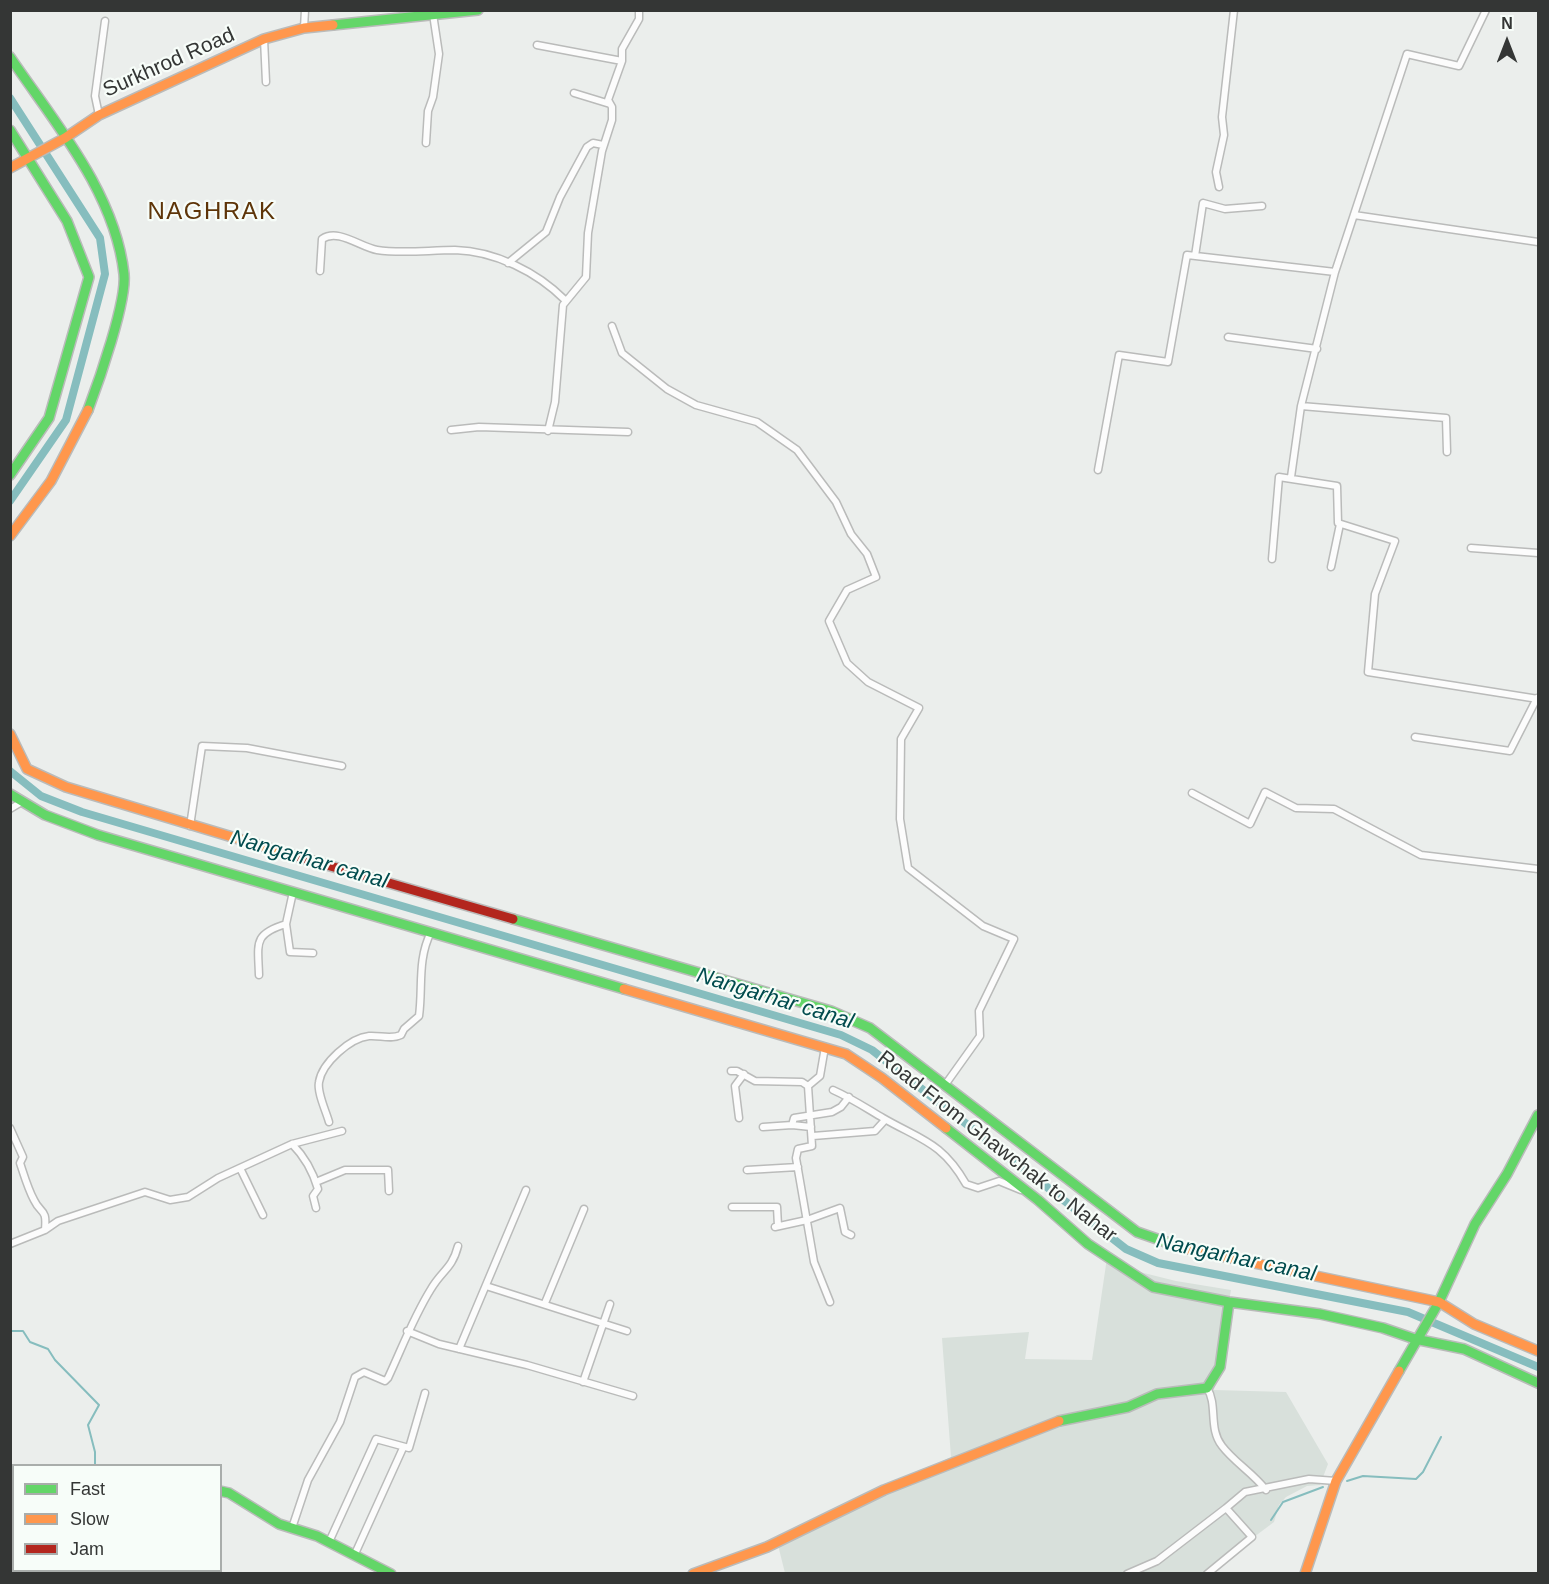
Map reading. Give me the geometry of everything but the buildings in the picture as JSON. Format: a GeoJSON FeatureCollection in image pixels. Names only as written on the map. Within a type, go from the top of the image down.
{"type":"FeatureCollection","features":[{"type":"Feature","properties":{"kind":"main road","name":"Surkhrod Road"},"geometry":{"type":"LineString","coordinates":[[10,168],[65,138],[99,115],[264,39],[304,28],[409,13],[477,10]]}},
{"type":"Feature","properties":{"kind":"main road"},"geometry":{"type":"LineString","coordinates":[[10,57],[82,162],[110,219],[124,274],[122,300],[89,409],[51,481],[10,536]]}},
{"type":"Feature","properties":{"kind":"main road"},"geometry":{"type":"LineString","coordinates":[[10,130],[29,158],[85,258],[89,277],[49,418],[10,475]]}},
{"type":"Feature","properties":{"kind":"main road"},"geometry":{"type":"LineString","coordinates":[[10,734],[27,769],[66,787],[190,826],[831,1011],[870,1028],[1137,1232],[1168,1245],[1438,1302],[1474,1324],[1539,1351]]}},
{"type":"Feature","properties":{"kind":"main road","name":"Road From Ghawchak to Nahar"},"geometry":{"type":"LineString","coordinates":[[10,794],[20,803],[90,831],[846,1054],[882,1078],[1028,1193],[1088,1244],[1153,1287],[1229,1302],[1320,1314],[1418,1335],[1464,1349],[1539,1383]]}},
{"type":"Feature","properties":{"kind":"main road"},"geometry":{"type":"LineString","coordinates":[[1305,1574],[1336,1481],[1438,1302],[1475,1224],[1507,1174],[1539,1115]]}},
{"type":"Feature","properties":{"kind":"main road"},"geometry":{"type":"LineString","coordinates":[[693,1574],[714,1570],[884,1490],[1025,1432],[1069,1418],[1128,1407],[1157,1394],[1207,1388],[1220,1367],[1229,1302]]}},
{"type":"Feature","properties":{"kind":"main road"},"geometry":{"type":"LineString","coordinates":[[222,1491],[230,1493],[279,1524],[329,1542],[391,1574]]}},
{"type":"Feature","properties":{"kind":"street"},"geometry":{"type":"LineString","coordinates":[[304,28],[306,10]]}},
{"type":"Feature","properties":{"kind":"street"},"geometry":{"type":"LineString","coordinates":[[548,432],[555,402],[560,322],[565,300],[586,277],[588,233],[603,145],[612,120],[609,96],[622,61],[622,49],[639,19],[639,10]]}},
{"type":"Feature","properties":{"kind":"street"},"geometry":{"type":"LineString","coordinates":[[1219,187],[1216,172],[1224,135],[1222,117],[1234,10]]}},
{"type":"Feature","properties":{"kind":"street"},"geometry":{"type":"LineString","coordinates":[[1291,477],[1301,406],[1335,272],[1407,54],[1459,66],[1486,10]]}},
{"type":"Feature","properties":{"kind":"street"},"geometry":{"type":"LineString","coordinates":[[426,143],[428,111],[433,97],[439,54],[440,13]]}},
{"type":"Feature","properties":{"kind":"street"},"geometry":{"type":"LineString","coordinates":[[99,115],[94,96],[105,21]]}},
{"type":"Feature","properties":{"kind":"street"},"geometry":{"type":"LineString","coordinates":[[264,39],[266,82]]}},
{"type":"Feature","properties":{"kind":"street"},"geometry":{"type":"LineString","coordinates":[[537,45],[622,61]]}},
{"type":"Feature","properties":{"kind":"street"},"geometry":{"type":"LineString","coordinates":[[574,93],[610,104]]}},
{"type":"Feature","properties":{"kind":"street"},"geometry":{"type":"LineString","coordinates":[[508,263],[546,232],[560,197],[587,147],[593,143],[603,145]]}},
{"type":"Feature","properties":{"kind":"street"},"geometry":{"type":"LineString","coordinates":[[1195,256],[1203,202],[1225,209],[1262,206]]}},
{"type":"Feature","properties":{"kind":"street"},"geometry":{"type":"LineString","coordinates":[[1354,214],[1539,243]]}},
{"type":"Feature","properties":{"kind":"street"},"geometry":{"type":"LineString","coordinates":[[320,271],[321,238],[325,236],[343,237],[364,247],[378,250],[482,253],[508,263],[551,286],[565,300]]}},
{"type":"Feature","properties":{"kind":"street"},"geometry":{"type":"LineString","coordinates":[[1098,470],[1118,357],[1122,354],[1168,362],[1186,256],[1335,272]]}},
{"type":"Feature","properties":{"kind":"street"},"geometry":{"type":"LineString","coordinates":[[612,326],[622,353],[667,389],[696,405],[757,422],[797,450],[836,502],[851,534],[867,554],[876,577],[848,590],[829,621],[848,663],[868,682],[919,708],[901,739],[900,819],[908,868],[983,926],[1014,939],[979,1011],[980,1036],[945,1085]]}},
{"type":"Feature","properties":{"kind":"street"},"geometry":{"type":"LineString","coordinates":[[1228,337],[1317,349]]}},
{"type":"Feature","properties":{"kind":"street"},"geometry":{"type":"LineString","coordinates":[[1301,406],[1446,418],[1447,452]]}},
{"type":"Feature","properties":{"kind":"street"},"geometry":{"type":"LineString","coordinates":[[451,430],[479,427],[548,432],[627,432]]}},
{"type":"Feature","properties":{"kind":"street"},"geometry":{"type":"LineString","coordinates":[[1272,559],[1277,519],[1275,512],[1278,478],[1291,477],[1339,486],[1337,521],[1340,524],[1395,541],[1375,594],[1368,672],[1538,698],[1510,752],[1415,737]]}},
{"type":"Feature","properties":{"kind":"street"},"geometry":{"type":"LineString","coordinates":[[1331,567],[1340,524]]}},
{"type":"Feature","properties":{"kind":"street"},"geometry":{"type":"LineString","coordinates":[[1471,548],[1539,553]]}},
{"type":"Feature","properties":{"kind":"street"},"geometry":{"type":"LineString","coordinates":[[190,826],[202,746],[247,748],[342,766]]}},
{"type":"Feature","properties":{"kind":"street"},"geometry":{"type":"LineString","coordinates":[[1192,793],[1250,824],[1265,792],[1296,808],[1334,809],[1421,855],[1539,869]]}},
{"type":"Feature","properties":{"kind":"street"},"geometry":{"type":"LineString","coordinates":[[10,809],[20,803]]}},
{"type":"Feature","properties":{"kind":"street"},"geometry":{"type":"LineString","coordinates":[[293,892],[286,924],[290,952],[313,953]]}},
{"type":"Feature","properties":{"kind":"street"},"geometry":{"type":"LineString","coordinates":[[259,975],[258,943],[261,935],[268,929],[286,924]]}},
{"type":"Feature","properties":{"kind":"street"},"geometry":{"type":"LineString","coordinates":[[329,1122],[319,1087],[319,1081],[326,1068],[347,1045],[367,1036],[394,1038],[419,1016],[422,994],[420,963],[424,946],[431,932]]}},
{"type":"Feature","properties":{"kind":"street"},"geometry":{"type":"LineString","coordinates":[[808,1086],[817,1082],[820,1076],[825,1046]]}},
{"type":"Feature","properties":{"kind":"street"},"geometry":{"type":"LineString","coordinates":[[731,1071],[744,1074],[754,1081],[802,1082],[808,1086]]}},
{"type":"Feature","properties":{"kind":"street"},"geometry":{"type":"LineString","coordinates":[[739,1118],[735,1086],[744,1074]]}},
{"type":"Feature","properties":{"kind":"street"},"geometry":{"type":"LineString","coordinates":[[808,1086],[812,1146],[798,1149],[798,1167],[814,1262],[830,1302]]}},
{"type":"Feature","properties":{"kind":"street"},"geometry":{"type":"LineString","coordinates":[[833,1090],[849,1097],[885,1120],[916,1134],[949,1157],[966,1184],[978,1188],[999,1181],[1028,1193]]}},
{"type":"Feature","properties":{"kind":"street"},"geometry":{"type":"LineString","coordinates":[[792,1125],[794,1118],[832,1112],[841,1107],[849,1097]]}},
{"type":"Feature","properties":{"kind":"street"},"geometry":{"type":"LineString","coordinates":[[813,1136],[875,1131],[885,1120]]}},
{"type":"Feature","properties":{"kind":"street"},"geometry":{"type":"LineString","coordinates":[[763,1127],[792,1125],[812,1127]]}},
{"type":"Feature","properties":{"kind":"street"},"geometry":{"type":"LineString","coordinates":[[10,1128],[23,1158],[20,1163],[34,1203],[43,1210],[46,1218],[45,1230]]}},
{"type":"Feature","properties":{"kind":"street"},"geometry":{"type":"LineString","coordinates":[[10,1244],[45,1230],[58,1221],[145,1192],[170,1200],[188,1197],[218,1178],[292,1144],[342,1131]]}},
{"type":"Feature","properties":{"kind":"street"},"geometry":{"type":"LineString","coordinates":[[292,1144],[303,1155],[316,1182],[318,1189],[313,1196],[316,1209]]}},
{"type":"Feature","properties":{"kind":"street"},"geometry":{"type":"LineString","coordinates":[[747,1170],[798,1167]]}},
{"type":"Feature","properties":{"kind":"street"},"geometry":{"type":"LineString","coordinates":[[240,1168],[263,1215]]}},
{"type":"Feature","properties":{"kind":"street"},"geometry":{"type":"LineString","coordinates":[[316,1182],[345,1170],[388,1170],[389,1191]]}},
{"type":"Feature","properties":{"kind":"street"},"geometry":{"type":"LineString","coordinates":[[459,1349],[526,1190]]}},
{"type":"Feature","properties":{"kind":"street"},"geometry":{"type":"LineString","coordinates":[[732,1207],[777,1207],[776,1226],[807,1220],[840,1208],[845,1232],[851,1235]]}},
{"type":"Feature","properties":{"kind":"street"},"geometry":{"type":"LineString","coordinates":[[545,1303],[584,1209]]}},
{"type":"Feature","properties":{"kind":"street"},"geometry":{"type":"LineString","coordinates":[[292,1528],[308,1480],[340,1422],[355,1377],[364,1372],[385,1381],[388,1378],[406,1331],[432,1286],[453,1263],[458,1246]]}},
{"type":"Feature","properties":{"kind":"street"},"geometry":{"type":"LineString","coordinates":[[486,1286],[627,1331]]}},
{"type":"Feature","properties":{"kind":"street"},"geometry":{"type":"LineString","coordinates":[[583,1382],[610,1304]]}},
{"type":"Feature","properties":{"kind":"street"},"geometry":{"type":"LineString","coordinates":[[406,1331],[459,1349],[527,1365],[633,1396]]}},
{"type":"Feature","properties":{"kind":"street"},"geometry":{"type":"LineString","coordinates":[[1207,1388],[1211,1395],[1212,1424],[1222,1446],[1255,1475],[1266,1490]]}},
{"type":"Feature","properties":{"kind":"street"},"geometry":{"type":"LineString","coordinates":[[329,1542],[376,1439],[408,1448],[425,1393]]}},
{"type":"Feature","properties":{"kind":"street"},"geometry":{"type":"LineString","coordinates":[[354,1556],[403,1448]]}},
{"type":"Feature","properties":{"kind":"street"},"geometry":{"type":"LineString","coordinates":[[1127,1574],[1157,1561],[1245,1492],[1266,1490],[1310,1479],[1336,1481]]}},
{"type":"Feature","properties":{"kind":"street"},"geometry":{"type":"LineString","coordinates":[[1207,1574],[1252,1537],[1226,1508]]}},
{"type":"Feature","properties":{"kind":"shaded area"},"geometry":{"type":"Polygon","coordinates":[[[1108,1251],[1140,1272],[1176,1281],[1231,1290],[1214,1390],[1286,1392],[1328,1464],[1320,1485],[1307,1486],[1286,1497],[1279,1505],[1274,1522],[1206,1573],[785,1573],[777,1541],[951,1457],[942,1338],[1029,1332],[1025,1359],[1092,1360],[1108,1251]]]}},
{"type":"Feature","properties":{"kind":"waterway","name":"Nangarhar canal"},"geometry":{"type":"LineString","coordinates":[[10,98],[100,238],[105,274],[66,420],[10,501]]}},
{"type":"Feature","properties":{"kind":"waterway","name":"Nangarhar canal"},"geometry":{"type":"LineString","coordinates":[[10,771],[41,796],[82,812],[841,1035],[872,1050],[1126,1249],[1158,1263],[1408,1312],[1538,1367]]}},
{"type":"Feature","properties":{"kind":"waterway"},"geometry":{"type":"LineString","coordinates":[[10,1331],[23,1331],[30,1342],[48,1349],[55,1360],[99,1405],[88,1425],[95,1452],[95,1464]]}},
{"type":"Feature","properties":{"kind":"waterway"},"geometry":{"type":"LineString","coordinates":[[1347,1481],[1363,1476],[1416,1479],[1423,1472],[1441,1437]]}},
{"type":"Feature","properties":{"kind":"waterway"},"geometry":{"type":"LineString","coordinates":[[1271,1520],[1283,1502],[1323,1487]]}},
{"type":"Feature","properties":{"kind":"traffic: fast"},"geometry":{"type":"LineString","coordinates":[[333,25],[478,10]]}},
{"type":"Feature","properties":{"kind":"traffic: fast"},"geometry":{"type":"LineString","coordinates":[[10,57],[63,133],[96,186],[109,215],[118,244],[124,274],[121,303],[88,410]]}},
{"type":"Feature","properties":{"kind":"traffic: fast"},"geometry":{"type":"LineString","coordinates":[[10,130],[67,221],[89,277],[49,418],[10,475]]}},
{"type":"Feature","properties":{"kind":"traffic: fast"},"geometry":{"type":"LineString","coordinates":[[10,794],[45,815],[98,835],[624,989]]}},
{"type":"Feature","properties":{"kind":"traffic: fast"},"geometry":{"type":"LineString","coordinates":[[513,919],[831,1011],[870,1028],[1137,1232],[1183,1248]]}},
{"type":"Feature","properties":{"kind":"traffic: fast"},"geometry":{"type":"LineString","coordinates":[[1399,1371],[1439,1302],[1475,1224],[1507,1174],[1538,1115]]}},
{"type":"Feature","properties":{"kind":"traffic: fast"},"geometry":{"type":"LineString","coordinates":[[946,1128],[1038,1200],[1088,1244],[1153,1287],[1229,1302],[1320,1314],[1383,1328],[1415,1339],[1464,1349],[1538,1383]]}},
{"type":"Feature","properties":{"kind":"traffic: fast"},"geometry":{"type":"LineString","coordinates":[[1059,1421],[1128,1407],[1157,1394],[1207,1388],[1220,1367],[1229,1302]]}},
{"type":"Feature","properties":{"kind":"traffic: fast"},"geometry":{"type":"LineString","coordinates":[[222,1491],[229,1493],[279,1524],[317,1536],[391,1574]]}},
{"type":"Feature","properties":{"kind":"traffic: slow"},"geometry":{"type":"LineString","coordinates":[[10,168],[65,138],[99,115],[264,39],[304,28],[333,25]]}},
{"type":"Feature","properties":{"kind":"traffic: slow"},"geometry":{"type":"LineString","coordinates":[[10,536],[51,481],[88,410]]}},
{"type":"Feature","properties":{"kind":"traffic: slow"},"geometry":{"type":"LineString","coordinates":[[10,734],[27,769],[66,787],[282,852]]}},
{"type":"Feature","properties":{"kind":"traffic: slow"},"geometry":{"type":"LineString","coordinates":[[624,989],[846,1054],[882,1078],[946,1128]]}},
{"type":"Feature","properties":{"kind":"traffic: slow"},"geometry":{"type":"LineString","coordinates":[[1183,1248],[1439,1302],[1474,1324],[1538,1351]]}},
{"type":"Feature","properties":{"kind":"traffic: slow"},"geometry":{"type":"LineString","coordinates":[[1305,1574],[1336,1481],[1399,1371]]}},
{"type":"Feature","properties":{"kind":"traffic: slow"},"geometry":{"type":"LineString","coordinates":[[693,1574],[767,1547],[884,1490],[1059,1421]]}},
{"type":"Feature","properties":{"kind":"traffic: jam"},"geometry":{"type":"LineString","coordinates":[[282,852],[513,919]]}},
{"type":"Feature","properties":{"kind":"district","name":"NAGHRAK"},"geometry":{"type":"Point","coordinates":[212,212]}}]}
